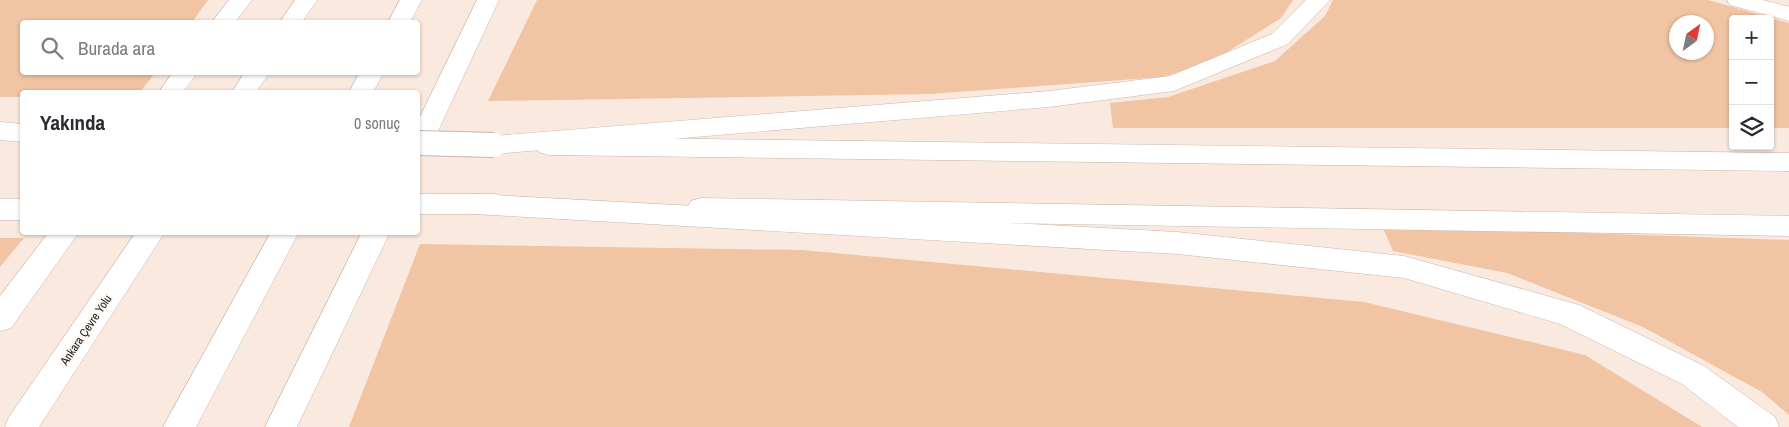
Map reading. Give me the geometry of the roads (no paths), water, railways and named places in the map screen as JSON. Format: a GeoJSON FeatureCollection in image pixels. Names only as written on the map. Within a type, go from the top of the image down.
{"type":"FeatureCollection","features":[{"type":"Feature","properties":{"kind":"main road"},"geometry":{"type":"LineString","coordinates":[[292,20],[306,0]]}},
{"type":"Feature","properties":{"kind":"main road"},"geometry":{"type":"LineString","coordinates":[[400,20],[411,0]]}},
{"type":"Feature","properties":{"kind":"main road"},"geometry":{"type":"LineString","coordinates":[[420,141],[488,0]]}},
{"type":"Feature","properties":{"kind":"main road"},"geometry":{"type":"LineString","coordinates":[[494,145],[1049,99],[1174,82],[1280,39],[1319,0]]}},
{"type":"Feature","properties":{"kind":"main road"},"geometry":{"type":"LineString","coordinates":[[1738,0],[1789,14]]}},
{"type":"Feature","properties":{"kind":"main road"},"geometry":{"type":"LineString","coordinates":[[172,90],[184,75]]}},
{"type":"Feature","properties":{"kind":"main road"},"geometry":{"type":"LineString","coordinates":[[245,90],[256,75]]}},
{"type":"Feature","properties":{"kind":"main road"},"geometry":{"type":"LineString","coordinates":[[362,90],[370,75]]}},
{"type":"Feature","properties":{"kind":"main road"},"geometry":{"type":"LineString","coordinates":[[0,131],[20,134]]}},
{"type":"Feature","properties":{"kind":"main road"},"geometry":{"type":"LineString","coordinates":[[0,136],[20,134]]}},
{"type":"Feature","properties":{"kind":"main road"},"geometry":{"type":"LineString","coordinates":[[420,145],[1789,162]]}},
{"type":"Feature","properties":{"kind":"main road"},"geometry":{"type":"LineString","coordinates":[[420,204],[1789,226]]}},
{"type":"Feature","properties":{"kind":"main road"},"geometry":{"type":"LineString","coordinates":[[473,204],[1177,243],[1404,267],[1568,314],[1693,375],[1763,427]]}},
{"type":"Feature","properties":{"kind":"main road"},"geometry":{"type":"LineString","coordinates":[[0,209],[20,209]]}},
{"type":"Feature","properties":{"kind":"main road"},"geometry":{"type":"LineString","coordinates":[[0,319],[63,235]]}},
{"type":"Feature","properties":{"kind":"main road","name":"Ankara Çevre Yolu"},"geometry":{"type":"LineString","coordinates":[[21,427],[149,235]]}},
{"type":"Feature","properties":{"kind":"main road"},"geometry":{"type":"LineString","coordinates":[[180,427],[283,235]]}},
{"type":"Feature","properties":{"kind":"main road"},"geometry":{"type":"LineString","coordinates":[[281,427],[375,235]]}},
{"type":"Feature","properties":{"kind":"main road"},"geometry":{"type":"LineString","coordinates":[[289,427],[341,304]]}}]}
